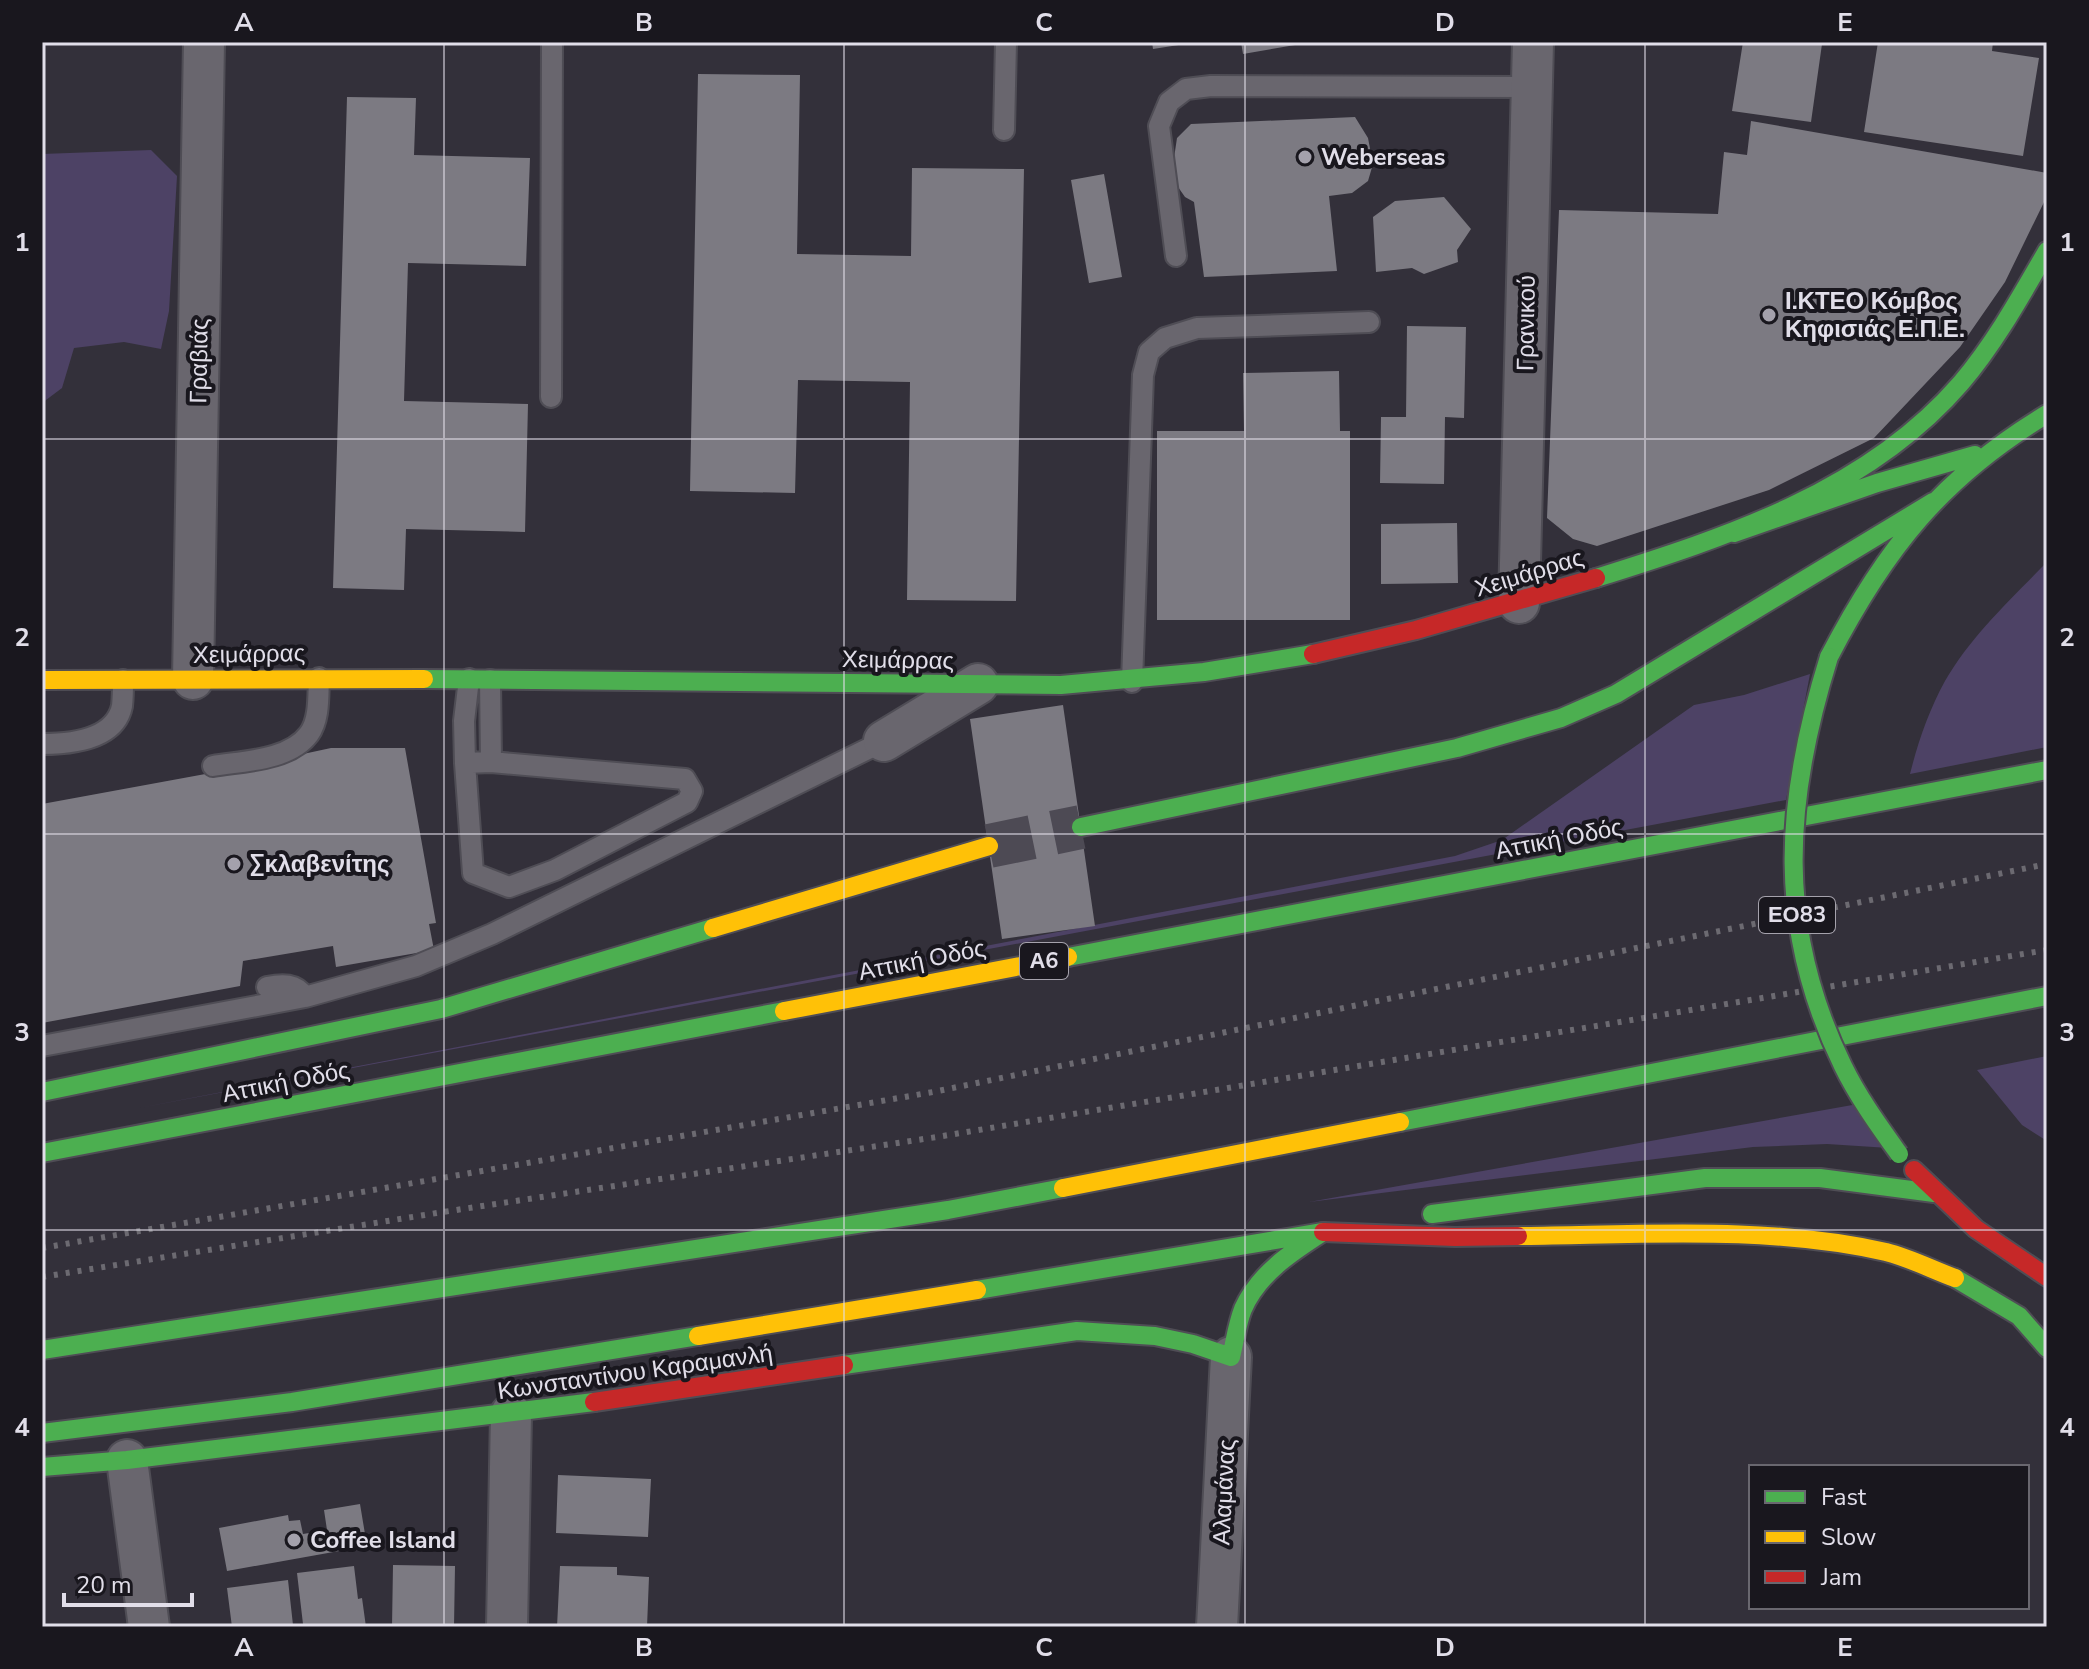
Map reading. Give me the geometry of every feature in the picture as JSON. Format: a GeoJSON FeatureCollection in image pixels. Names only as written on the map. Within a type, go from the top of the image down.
{"type":"FeatureCollection","features":[{"type":"Feature","properties":{"kind":"main road"},"geometry":{"type":"LineString","coordinates":[[1734,533],[1841,480],[1892,446],[1945,400],[1980,358],[2047,251]]}},
{"type":"Feature","properties":{"kind":"main road"},"geometry":{"type":"LineString","coordinates":[[2040,418],[2047,407]]}},
{"type":"Feature","properties":{"kind":"main road","name":"ΕΟ83"},"geometry":{"type":"LineString","coordinates":[[2040,418],[1989,451],[1949,485],[1880,565],[1852,610],[1829,657],[1811,707],[1792,810],[1791,863],[1806,966],[1842,1065],[1868,1111],[1905,1161],[1934,1193],[1983,1236],[2047,1277]]}},
{"type":"Feature","properties":{"kind":"main road"},"geometry":{"type":"LineString","coordinates":[[1734,533],[1877,483],[1989,451]]}},
{"type":"Feature","properties":{"kind":"main road"},"geometry":{"type":"LineString","coordinates":[[1081,827],[1457,748],[1561,718],[1616,694],[1933,502]]}},
{"type":"Feature","properties":{"kind":"main road","name":"Χειμάρρας"},"geometry":{"type":"LineString","coordinates":[[42,680],[319,678],[978,684],[1132,682],[1224,671],[1353,645],[1519,603],[1734,533]]}},
{"type":"Feature","properties":{"kind":"main road","name":"Αττική Οδός"},"geometry":{"type":"LineString","coordinates":[[42,1153],[2047,770]]}},
{"type":"Feature","properties":{"kind":"main road"},"geometry":{"type":"LineString","coordinates":[[42,1092],[441,1009],[989,846]]}},
{"type":"Feature","properties":{"kind":"main road"},"geometry":{"type":"LineString","coordinates":[[42,1350],[948,1210],[2047,996]]}},
{"type":"Feature","properties":{"kind":"main road"},"geometry":{"type":"LineString","coordinates":[[42,1433],[292,1402],[1471,1208],[1705,1178],[1748,1175],[1822,1178],[1934,1193]]}},
{"type":"Feature","properties":{"kind":"main road"},"geometry":{"type":"LineString","coordinates":[[1231,1357],[1243,1309],[1259,1282],[1285,1256],[1323,1232],[1455,1237],[1689,1234],[1799,1237],[1889,1253],[1963,1281],[2019,1316],[2047,1348]]}},
{"type":"Feature","properties":{"kind":"main road","name":"Κωνσταντίνου Καραμανλή"},"geometry":{"type":"LineString","coordinates":[[42,1467],[127,1460],[511,1414],[1077,1331],[1114,1330],[1154,1336],[1201,1345],[1231,1357]]}},
{"type":"Feature","properties":{"kind":"street","name":"Γραβιάς"},"geometry":{"type":"LineString","coordinates":[[193,679],[204,42]]}},
{"type":"Feature","properties":{"kind":"street","name":"Γρανικού"},"geometry":{"type":"LineString","coordinates":[[1519,603],[1533,42]]}},
{"type":"Feature","properties":{"kind":"street"},"geometry":{"type":"LineString","coordinates":[[884,741],[978,684]]}},
{"type":"Feature","properties":{"kind":"street","name":"Αλαμάνας"},"geometry":{"type":"LineString","coordinates":[[1217,1627],[1231,1357]]}},
{"type":"Feature","properties":{"kind":"street"},"geometry":{"type":"LineString","coordinates":[[507,1627],[511,1414]]}},
{"type":"Feature","properties":{"kind":"street"},"geometry":{"type":"LineString","coordinates":[[127,1460],[149,1627]]}},
{"type":"Feature","properties":{"kind":"lane"},"geometry":{"type":"LineString","coordinates":[[551,397],[552,42]]}},
{"type":"Feature","properties":{"kind":"lane"},"geometry":{"type":"LineString","coordinates":[[1004,130],[1006,42]]}},
{"type":"Feature","properties":{"kind":"lane"},"geometry":{"type":"LineString","coordinates":[[1176,256],[1159,126],[1169,102],[1186,89],[1211,86],[1532,87]]}},
{"type":"Feature","properties":{"kind":"lane"},"geometry":{"type":"LineString","coordinates":[[1132,682],[1143,375],[1149,352],[1165,338],[1197,328],[1369,322]]}},
{"type":"Feature","properties":{"kind":"lane"},"geometry":{"type":"LineString","coordinates":[[213,766],[276,755],[309,734],[317,715],[319,678]]}},
{"type":"Feature","properties":{"kind":"lane"},"geometry":{"type":"LineString","coordinates":[[465,763],[491,762],[685,779],[692,791],[687,802],[555,870],[509,887],[473,873],[465,763],[464,721],[469,679]]}},
{"type":"Feature","properties":{"kind":"lane"},"geometry":{"type":"LineString","coordinates":[[42,744],[69,744],[92,738],[106,729],[117,719],[122,706],[123,680]]}},
{"type":"Feature","properties":{"kind":"lane"},"geometry":{"type":"LineString","coordinates":[[490,680],[491,762]]}},
{"type":"Feature","properties":{"kind":"lane"},"geometry":{"type":"LineString","coordinates":[[42,1046],[305,997],[416,966],[492,934],[884,741]]}},
{"type":"Feature","properties":{"kind":"lane"},"geometry":{"type":"LineString","coordinates":[[267,987],[282,984],[295,987],[305,997]]}},
{"type":"Feature","properties":{"kind":"shaded area"},"geometry":{"type":"Polygon","coordinates":[[[151,150],[177,176],[169,311],[161,349],[124,342],[74,348],[62,388],[42,403],[42,154],[151,150]]]}},
{"type":"Feature","properties":{"kind":"shaded area"},"geometry":{"type":"Polygon","coordinates":[[[2047,562],[2047,747],[1910,774],[1929,715],[1955,664],[1992,618],[2047,562]]]}},
{"type":"Feature","properties":{"kind":"shaded area"},"geometry":{"type":"Polygon","coordinates":[[[1810,674],[1786,800],[139,1108],[1455,856],[1502,840],[1694,705],[1744,695],[1810,674]]]}},
{"type":"Feature","properties":{"kind":"shaded area"},"geometry":{"type":"Polygon","coordinates":[[[2047,1056],[2047,1141],[2022,1125],[1977,1070],[2047,1056]]]}},
{"type":"Feature","properties":{"kind":"shaded area"},"geometry":{"type":"Polygon","coordinates":[[[1858,1104],[1889,1148],[1827,1144],[1753,1147],[1309,1202],[1858,1104]]]}},
{"type":"Feature","properties":{"kind":"building"},"geometry":{"type":"Polygon","coordinates":[[[1152,42],[1185,42],[1185,44],[1153,49],[1152,42]]]}},
{"type":"Feature","properties":{"kind":"building"},"geometry":{"type":"Polygon","coordinates":[[[1241,42],[1300,42],[1301,44],[1243,54],[1241,42]]]}},
{"type":"Feature","properties":{"kind":"building"},"geometry":{"type":"Polygon","coordinates":[[[1743,42],[1822,44],[1811,122],[1732,111],[1743,42]]]}},
{"type":"Feature","properties":{"kind":"building"},"geometry":{"type":"Polygon","coordinates":[[[1878,42],[1993,42],[1992,51],[2039,58],[2023,156],[1864,132],[1878,42]]]}},
{"type":"Feature","properties":{"kind":"building"},"geometry":{"type":"Polygon","coordinates":[[[698,74],[800,75],[797,254],[911,256],[912,168],[1024,169],[1016,601],[907,600],[910,382],[798,380],[795,493],[690,491],[698,74]]]}},
{"type":"Feature","properties":{"kind":"building"},"geometry":{"type":"Polygon","coordinates":[[[347,97],[416,98],[414,155],[530,158],[526,266],[408,263],[404,401],[528,404],[525,532],[406,529],[404,590],[333,588],[347,97]]]}},
{"type":"Feature","properties":{"kind":"building"},"geometry":{"type":"Polygon","coordinates":[[[1355,117],[1368,138],[1373,164],[1368,181],[1352,193],[1329,196],[1337,271],[1204,277],[1194,202],[1185,197],[1178,187],[1174,158],[1177,138],[1191,124],[1355,117]]]}},
{"type":"Feature","properties":{"kind":"building","name":"Ι.ΚΤΕΟ Κόμβος Κηφισιάς Ε.Π.Ε."},"geometry":{"type":"Polygon","coordinates":[[[1751,121],[2047,173],[2047,196],[2005,282],[1960,347],[1874,438],[1769,490],[1597,546],[1573,539],[1547,518],[1559,210],[1718,214],[1724,152],[1747,155],[1751,121]]]}},
{"type":"Feature","properties":{"kind":"building"},"geometry":{"type":"Polygon","coordinates":[[[1104,174],[1122,277],[1089,283],[1071,180],[1104,174]]]}},
{"type":"Feature","properties":{"kind":"building"},"geometry":{"type":"Polygon","coordinates":[[[1444,197],[1471,229],[1457,250],[1458,262],[1424,274],[1412,268],[1376,272],[1373,217],[1395,201],[1444,197]]]}},
{"type":"Feature","properties":{"kind":"building"},"geometry":{"type":"Polygon","coordinates":[[[1407,326],[1466,327],[1464,418],[1445,417],[1444,484],[1380,483],[1381,417],[1406,417],[1407,326]]]}},
{"type":"Feature","properties":{"kind":"building"},"geometry":{"type":"Polygon","coordinates":[[[1339,371],[1340,431],[1350,431],[1350,620],[1157,620],[1157,431],[1244,431],[1243,373],[1339,371]]]}},
{"type":"Feature","properties":{"kind":"building"},"geometry":{"type":"Polygon","coordinates":[[[1457,523],[1458,583],[1381,584],[1381,524],[1457,523]]]}},
{"type":"Feature","properties":{"kind":"building"},"geometry":{"type":"Polygon","coordinates":[[[1063,705],[1095,926],[1002,939],[970,719],[1063,705]]]}},
{"type":"Feature","properties":{"kind":"building","name":"Σκλαβενίτης"},"geometry":{"type":"Polygon","coordinates":[[[331,748],[405,748],[436,923],[429,924],[434,950],[336,967],[333,946],[243,961],[240,986],[42,1023],[42,804],[331,748]]]}},
{"type":"Feature","properties":{"kind":"building"},"geometry":{"type":"Polygon","coordinates":[[[558,1475],[651,1479],[648,1537],[556,1533],[558,1475]]]}},
{"type":"Feature","properties":{"kind":"building","name":"Coffee Island"},"geometry":{"type":"Polygon","coordinates":[[[360,1504],[367,1546],[227,1571],[219,1528],[288,1515],[289,1521],[300,1520],[303,1534],[327,1530],[324,1510],[360,1504]]]}},
{"type":"Feature","properties":{"kind":"building"},"geometry":{"type":"Polygon","coordinates":[[[393,1565],[455,1566],[454,1627],[392,1627],[393,1565]]]}},
{"type":"Feature","properties":{"kind":"building"},"geometry":{"type":"Polygon","coordinates":[[[354,1566],[358,1599],[362,1598],[366,1627],[232,1627],[227,1588],[288,1580],[293,1625],[303,1624],[297,1573],[354,1566]]]}},
{"type":"Feature","properties":{"kind":"building"},"geometry":{"type":"Polygon","coordinates":[[[560,1566],[617,1567],[617,1575],[649,1577],[647,1627],[557,1627],[560,1566]]]}},
{"type":"Feature","properties":{"kind":"tunnel"},"geometry":{"type":"LineString","coordinates":[[989,846],[1081,827]]}},
{"type":"Feature","properties":{"kind":"railway"},"geometry":{"type":"LineString","coordinates":[[42,1248],[933,1092],[2047,864]]}},
{"type":"Feature","properties":{"kind":"railway"},"geometry":{"type":"LineString","coordinates":[[42,1277],[937,1137],[2047,950]]}},
{"type":"Feature","properties":{"kind":"traffic: fast"},"geometry":{"type":"LineString","coordinates":[[1596,578],[1745,527],[1793,506],[1883,453],[1924,421],[1961,383],[1996,336],[2047,251]]}},
{"type":"Feature","properties":{"kind":"traffic: fast"},"geometry":{"type":"LineString","coordinates":[[1829,657],[1872,582],[1920,519],[1977,463],[2047,414]]}},
{"type":"Feature","properties":{"kind":"traffic: fast"},"geometry":{"type":"LineString","coordinates":[[1734,533],[1877,483],[1975,455]]}},
{"type":"Feature","properties":{"kind":"traffic: fast"},"geometry":{"type":"LineString","coordinates":[[1081,827],[1457,748],[1561,718],[1616,694],[1933,502]]}},
{"type":"Feature","properties":{"kind":"traffic: fast"},"geometry":{"type":"LineString","coordinates":[[424,679],[1061,685],[1204,672],[1313,654]]}},
{"type":"Feature","properties":{"kind":"traffic: fast"},"geometry":{"type":"LineString","coordinates":[[1829,657],[1814,710],[1796,813],[1794,863],[1797,913],[1806,964],[1821,1014],[1843,1066],[1899,1154]]}},
{"type":"Feature","properties":{"kind":"traffic: fast"},"geometry":{"type":"LineString","coordinates":[[1068,957],[2047,770]]}},
{"type":"Feature","properties":{"kind":"traffic: fast"},"geometry":{"type":"LineString","coordinates":[[42,1092],[441,1009],[713,928]]}},
{"type":"Feature","properties":{"kind":"traffic: fast"},"geometry":{"type":"LineString","coordinates":[[1400,1122],[2047,996]]}},
{"type":"Feature","properties":{"kind":"traffic: fast"},"geometry":{"type":"LineString","coordinates":[[42,1153],[784,1011]]}},
{"type":"Feature","properties":{"kind":"traffic: fast"},"geometry":{"type":"LineString","coordinates":[[1432,1214],[1705,1178],[1820,1178],[1934,1193]]}},
{"type":"Feature","properties":{"kind":"traffic: fast"},"geometry":{"type":"LineString","coordinates":[[42,1350],[948,1210],[1063,1188]]}},
{"type":"Feature","properties":{"kind":"traffic: fast"},"geometry":{"type":"LineString","coordinates":[[844,1365],[1077,1331],[1155,1336],[1193,1344],[1231,1357],[1243,1309],[1258,1285],[1288,1256],[1323,1232]]}},
{"type":"Feature","properties":{"kind":"traffic: fast"},"geometry":{"type":"LineString","coordinates":[[977,1290],[1323,1232]]}},
{"type":"Feature","properties":{"kind":"traffic: fast"},"geometry":{"type":"LineString","coordinates":[[1955,1278],[2019,1316],[2047,1348]]}},
{"type":"Feature","properties":{"kind":"traffic: fast"},"geometry":{"type":"LineString","coordinates":[[42,1433],[292,1402],[698,1336]]}},
{"type":"Feature","properties":{"kind":"traffic: fast"},"geometry":{"type":"LineString","coordinates":[[42,1467],[127,1460],[594,1402]]}},
{"type":"Feature","properties":{"kind":"traffic: slow"},"geometry":{"type":"LineString","coordinates":[[42,680],[424,679]]}},
{"type":"Feature","properties":{"kind":"traffic: slow"},"geometry":{"type":"LineString","coordinates":[[713,928],[989,846]]}},
{"type":"Feature","properties":{"kind":"traffic: slow"},"geometry":{"type":"LineString","coordinates":[[784,1011],[1068,957]]}},
{"type":"Feature","properties":{"kind":"traffic: slow"},"geometry":{"type":"LineString","coordinates":[[1063,1188],[1400,1122]]}},
{"type":"Feature","properties":{"kind":"traffic: slow"},"geometry":{"type":"LineString","coordinates":[[1518,1236],[1703,1234],[1795,1238],[1886,1252],[1955,1278]]}},
{"type":"Feature","properties":{"kind":"traffic: slow"},"geometry":{"type":"LineString","coordinates":[[698,1336],[977,1290]]}},
{"type":"Feature","properties":{"kind":"traffic: jam"},"geometry":{"type":"LineString","coordinates":[[1313,654],[1416,630],[1596,578]]}},
{"type":"Feature","properties":{"kind":"traffic: jam"},"geometry":{"type":"LineString","coordinates":[[1914,1170],[1976,1229],[2047,1277]]}},
{"type":"Feature","properties":{"kind":"traffic: jam"},"geometry":{"type":"LineString","coordinates":[[1323,1232],[1518,1236]]}},
{"type":"Feature","properties":{"kind":"traffic: jam"},"geometry":{"type":"LineString","coordinates":[[594,1402],[844,1365]]}},
{"type":"Feature","properties":{"kind":"place","name":"Weberseas"},"geometry":{"type":"Point","coordinates":[1305,157]}},
{"type":"Feature","properties":{"kind":"place","name":"Ι.ΚΤΕΟ Κόμβος Κηφισιάς Ε.Π.Ε."},"geometry":{"type":"Point","coordinates":[1769,315]}},
{"type":"Feature","properties":{"kind":"place","name":"Σκλαβενίτης"},"geometry":{"type":"Point","coordinates":[234,864]}},
{"type":"Feature","properties":{"kind":"place","name":"Coffee Island"},"geometry":{"type":"Point","coordinates":[294,1540]}}]}
